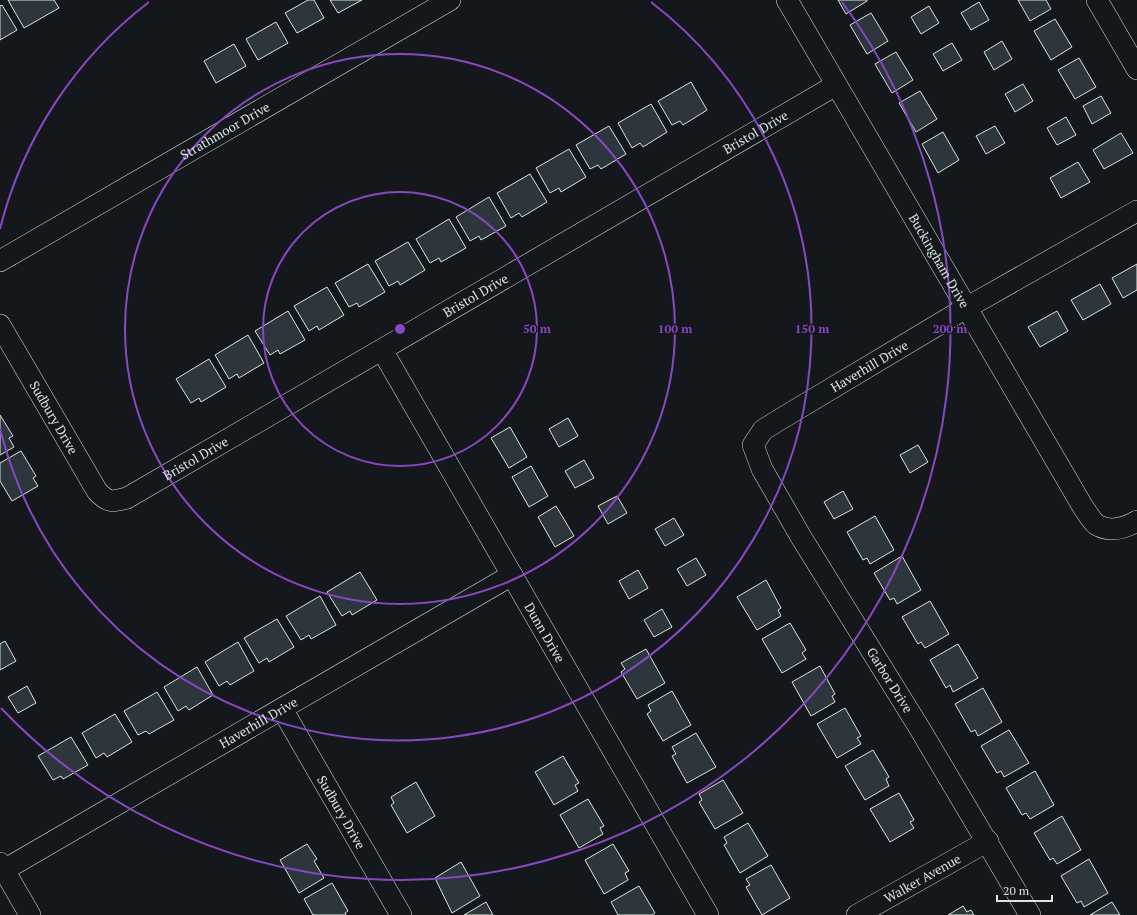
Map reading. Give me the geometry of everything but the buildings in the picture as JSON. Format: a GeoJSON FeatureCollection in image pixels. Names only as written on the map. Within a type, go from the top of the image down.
{"type":"FeatureCollection","features":[{"type":"Feature","properties":{"kind":"street","name":"Strathmoor Drive"},"geometry":{"type":"LineString","coordinates":[[0,261],[450,0]]}},
{"type":"Feature","properties":{"kind":"street","name":"Buckingham Drive"},"geometry":{"type":"LineString","coordinates":[[787,0],[1083,507],[1097,525],[1114,530],[1124,528],[1137,521]]}},
{"type":"Feature","properties":{"kind":"street"},"geometry":{"type":"LineString","coordinates":[[1097,0],[1137,69]]}},
{"type":"Feature","properties":{"kind":"street","name":"Bristol Drive"},"geometry":{"type":"LineString","coordinates":[[114,502],[127,498],[836,85]]}},
{"type":"Feature","properties":{"kind":"street","name":"Haverhill Drive"},"geometry":{"type":"LineString","coordinates":[[753,445],[763,430],[779,420],[966,308],[1137,211]]}},
{"type":"Feature","properties":{"kind":"street","name":"Sudbury Drive"},"geometry":{"type":"LineString","coordinates":[[0,325],[97,491],[104,499],[114,502]]}},
{"type":"Feature","properties":{"kind":"street","name":"Dunn Drive"},"geometry":{"type":"LineString","coordinates":[[382,350],[708,915]]}},
{"type":"Feature","properties":{"kind":"street","name":"Garbor Drive"},"geometry":{"type":"LineString","coordinates":[[753,445],[762,470],[801,537],[988,841],[1030,915]]}},
{"type":"Feature","properties":{"kind":"street","name":"Haverhill Drive"},"geometry":{"type":"LineString","coordinates":[[2,866],[282,709],[512,575]]}},
{"type":"Feature","properties":{"kind":"street","name":"Sudbury Drive"},"geometry":{"type":"LineString","coordinates":[[282,709],[401,915]]}},
{"type":"Feature","properties":{"kind":"street","name":"Walker Avenue"},"geometry":{"type":"LineString","coordinates":[[857,915],[988,841]]}},
{"type":"Feature","properties":{"kind":"street"},"geometry":{"type":"LineString","coordinates":[[2,866],[30,915]]}}]}
